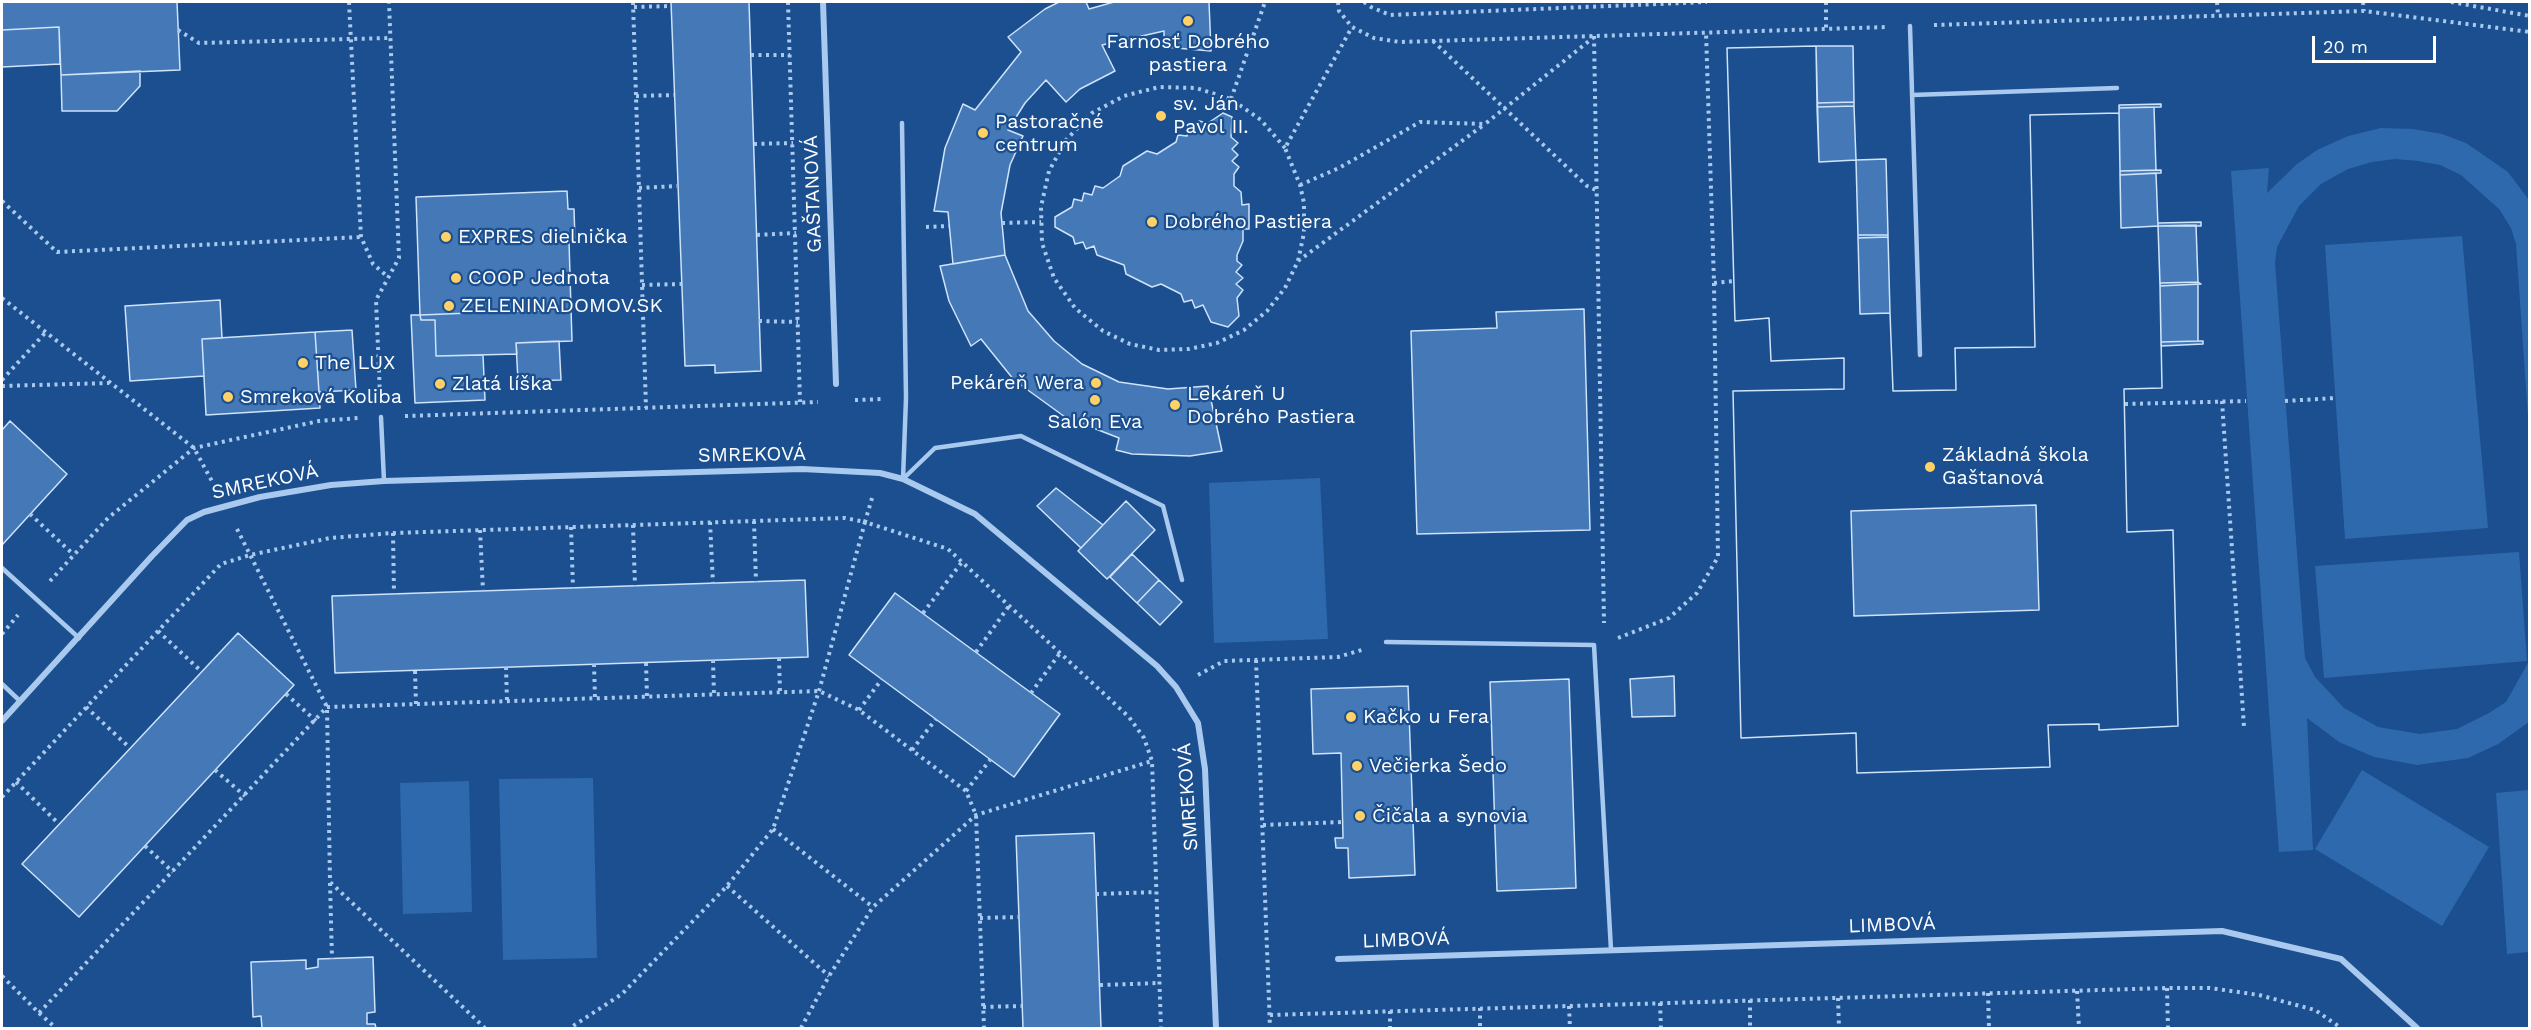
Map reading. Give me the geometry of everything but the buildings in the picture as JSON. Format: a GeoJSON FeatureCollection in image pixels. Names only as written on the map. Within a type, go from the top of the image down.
{"type":"FeatureCollection","features":[{"type":"Feature","properties":{"kind":"street","name":"GAŠTANOVÁ"},"geometry":{"type":"LineString","coordinates":[[823,2],[836,384]]}},
{"type":"Feature","properties":{"kind":"street","name":"SMREKOVÁ"},"geometry":{"type":"LineString","coordinates":[[2,722],[187,520],[204,512],[260,497],[331,485],[384,481],[802,469],[880,473],[903,479],[975,514],[1157,666],[1176,687],[1198,723],[1205,769],[1216,1029]]}},
{"type":"Feature","properties":{"kind":"street","name":"LIMBOVÁ"},"geometry":{"type":"LineString","coordinates":[[1338,959],[2222,931],[2341,959],[2417,1029]]}},
{"type":"Feature","properties":{"kind":"lane"},"geometry":{"type":"LineString","coordinates":[[1910,26],[1920,355]]}},
{"type":"Feature","properties":{"kind":"lane"},"geometry":{"type":"LineString","coordinates":[[1912,95],[2117,88]]}},
{"type":"Feature","properties":{"kind":"lane"},"geometry":{"type":"LineString","coordinates":[[902,123],[906,398],[903,479]]}},
{"type":"Feature","properties":{"kind":"lane"},"geometry":{"type":"LineString","coordinates":[[381,417],[384,481]]}},
{"type":"Feature","properties":{"kind":"lane"},"geometry":{"type":"LineString","coordinates":[[903,479],[935,448],[1022,436],[1163,506],[1182,580]]}},
{"type":"Feature","properties":{"kind":"lane"},"geometry":{"type":"LineString","coordinates":[[2,568],[79,638]]}},
{"type":"Feature","properties":{"kind":"lane"},"geometry":{"type":"LineString","coordinates":[[1386,642],[1594,645],[1611,950]]}},
{"type":"Feature","properties":{"kind":"lane"},"geometry":{"type":"LineString","coordinates":[[2,684],[20,701]]}},
{"type":"Feature","properties":{"kind":"path"},"geometry":{"type":"LineString","coordinates":[[349,2],[361,237],[373,264],[388,277]]}},
{"type":"Feature","properties":{"kind":"path"},"geometry":{"type":"LineString","coordinates":[[381,417],[376,300],[399,258],[389,2]]}},
{"type":"Feature","properties":{"kind":"path"},"geometry":{"type":"LineString","coordinates":[[788,2],[800,402]]}},
{"type":"Feature","properties":{"kind":"path"},"geometry":{"type":"LineString","coordinates":[[1231,99],[1265,2]]}},
{"type":"Feature","properties":{"kind":"path"},"geometry":{"type":"LineString","coordinates":[[1338,2],[1339,11],[1352,27],[1374,38],[1400,42],[2364,11],[2529,32]]}},
{"type":"Feature","properties":{"kind":"path"},"geometry":{"type":"LineString","coordinates":[[1364,2],[1371,8],[1390,15],[1707,2]]}},
{"type":"Feature","properties":{"kind":"path"},"geometry":{"type":"LineString","coordinates":[[1826,2],[1826,28]]}},
{"type":"Feature","properties":{"kind":"path"},"geometry":{"type":"LineString","coordinates":[[2217,2],[2218,15]]}},
{"type":"Feature","properties":{"kind":"path"},"geometry":{"type":"LineString","coordinates":[[2363,2],[2364,11]]}},
{"type":"Feature","properties":{"kind":"path"},"geometry":{"type":"LineString","coordinates":[[2451,2],[2529,16]]}},
{"type":"Feature","properties":{"kind":"path"},"geometry":{"type":"LineString","coordinates":[[646,408],[634,4],[671,6]]}},
{"type":"Feature","properties":{"kind":"path"},"geometry":{"type":"LineString","coordinates":[[1285,148],[1352,27]]}},
{"type":"Feature","properties":{"kind":"path"},"geometry":{"type":"LineString","coordinates":[[178,30],[199,43],[389,38]]}},
{"type":"Feature","properties":{"kind":"path"},"geometry":{"type":"LineString","coordinates":[[1629,634],[1669,618],[1698,593],[1718,557],[1714,283],[1706,32]]}},
{"type":"Feature","properties":{"kind":"path"},"geometry":{"type":"LineString","coordinates":[[1298,261],[1485,124],[1594,36]]}},
{"type":"Feature","properties":{"kind":"path"},"geometry":{"type":"LineString","coordinates":[[1594,36],[1604,644],[1594,645]]}},
{"type":"Feature","properties":{"kind":"path"},"geometry":{"type":"LineString","coordinates":[[1433,41],[1587,186],[1598,191]]}},
{"type":"Feature","properties":{"kind":"path"},"geometry":{"type":"LineString","coordinates":[[751,55],[790,55]]}},
{"type":"Feature","properties":{"kind":"path"},"geometry":{"type":"LineString","coordinates":[[1160,87],[1196,88],[1231,99],[1261,120],[1285,148],[1300,185],[1304,203],[1304,233],[1298,261],[1285,288],[1267,311],[1244,330],[1217,343],[1189,349],[1159,350],[1130,344],[1103,331],[1075,308],[1054,278],[1042,243],[1041,222],[1041,207],[1049,171],[1066,140],[1092,113],[1124,96],[1160,87]]}},
{"type":"Feature","properties":{"kind":"path"},"geometry":{"type":"LineString","coordinates":[[636,96],[674,95]]}},
{"type":"Feature","properties":{"kind":"path"},"geometry":{"type":"LineString","coordinates":[[1300,185],[1339,168],[1420,122],[1485,124]]}},
{"type":"Feature","properties":{"kind":"path"},"geometry":{"type":"LineString","coordinates":[[754,144],[793,143]]}},
{"type":"Feature","properties":{"kind":"path"},"geometry":{"type":"LineString","coordinates":[[639,188],[677,186]]}},
{"type":"Feature","properties":{"kind":"path"},"geometry":{"type":"LineString","coordinates":[[2,201],[57,252],[361,237]]}},
{"type":"Feature","properties":{"kind":"path"},"geometry":{"type":"LineString","coordinates":[[1002,223],[1041,222]]}},
{"type":"Feature","properties":{"kind":"path"},"geometry":{"type":"LineString","coordinates":[[756,235],[796,233]]}},
{"type":"Feature","properties":{"kind":"path"},"geometry":{"type":"LineString","coordinates":[[1714,283],[1734,281]]}},
{"type":"Feature","properties":{"kind":"path"},"geometry":{"type":"LineString","coordinates":[[642,285],[681,284]]}},
{"type":"Feature","properties":{"kind":"path"},"geometry":{"type":"LineString","coordinates":[[2,298],[194,448],[327,707],[332,959]]}},
{"type":"Feature","properties":{"kind":"path"},"geometry":{"type":"LineString","coordinates":[[759,321],[798,322]]}},
{"type":"Feature","properties":{"kind":"path"},"geometry":{"type":"LineString","coordinates":[[2,380],[45,333]]}},
{"type":"Feature","properties":{"kind":"path"},"geometry":{"type":"LineString","coordinates":[[2,386],[110,383]]}},
{"type":"Feature","properties":{"kind":"path"},"geometry":{"type":"LineString","coordinates":[[2285,401],[2336,398]]}},
{"type":"Feature","properties":{"kind":"path"},"geometry":{"type":"LineString","coordinates":[[846,401],[892,399]]}},
{"type":"Feature","properties":{"kind":"path"},"geometry":{"type":"LineString","coordinates":[[2222,401],[2244,727]]}},
{"type":"Feature","properties":{"kind":"path"},"geometry":{"type":"LineString","coordinates":[[2125,404],[2246,401]]}},
{"type":"Feature","properties":{"kind":"path"},"geometry":{"type":"LineString","coordinates":[[2,631],[108,518],[194,448],[319,421],[823,402]]}},
{"type":"Feature","properties":{"kind":"path"},"geometry":{"type":"LineString","coordinates":[[570,1029],[622,994],[727,886],[773,829],[819,691],[880,473]]}},
{"type":"Feature","properties":{"kind":"path"},"geometry":{"type":"LineString","coordinates":[[30,514],[74,555]]}},
{"type":"Feature","properties":{"kind":"path"},"geometry":{"type":"LineString","coordinates":[[2,797],[220,564],[250,555],[330,538],[393,533],[845,518],[865,522],[933,542],[948,549],[1129,717],[1144,738],[1152,761],[1161,1029]]}},
{"type":"Feature","properties":{"kind":"path"},"geometry":{"type":"LineString","coordinates":[[754,521],[756,582]]}},
{"type":"Feature","properties":{"kind":"path"},"geometry":{"type":"LineString","coordinates":[[710,522],[713,584]]}},
{"type":"Feature","properties":{"kind":"path"},"geometry":{"type":"LineString","coordinates":[[633,525],[635,586]]}},
{"type":"Feature","properties":{"kind":"path"},"geometry":{"type":"LineString","coordinates":[[571,527],[573,588]]}},
{"type":"Feature","properties":{"kind":"path"},"geometry":{"type":"LineString","coordinates":[[480,530],[483,591]]}},
{"type":"Feature","properties":{"kind":"path"},"geometry":{"type":"LineString","coordinates":[[393,533],[394,594]]}},
{"type":"Feature","properties":{"kind":"path"},"geometry":{"type":"LineString","coordinates":[[923,613],[962,562]]}},
{"type":"Feature","properties":{"kind":"path"},"geometry":{"type":"LineString","coordinates":[[976,652],[1009,606]]}},
{"type":"Feature","properties":{"kind":"path"},"geometry":{"type":"LineString","coordinates":[[158,631],[202,672]]}},
{"type":"Feature","properties":{"kind":"path"},"geometry":{"type":"LineString","coordinates":[[1176,687],[1224,661],[1338,657],[1386,642]]}},
{"type":"Feature","properties":{"kind":"path"},"geometry":{"type":"LineString","coordinates":[[1031,693],[1060,653]]}},
{"type":"Feature","properties":{"kind":"path"},"geometry":{"type":"LineString","coordinates":[[778,658],[780,692]]}},
{"type":"Feature","properties":{"kind":"path"},"geometry":{"type":"LineString","coordinates":[[713,660],[714,695]]}},
{"type":"Feature","properties":{"kind":"path"},"geometry":{"type":"LineString","coordinates":[[1256,660],[1270,1029]]}},
{"type":"Feature","properties":{"kind":"path"},"geometry":{"type":"LineString","coordinates":[[646,663],[647,697]]}},
{"type":"Feature","properties":{"kind":"path"},"geometry":{"type":"LineString","coordinates":[[594,664],[595,698]]}},
{"type":"Feature","properties":{"kind":"path"},"geometry":{"type":"LineString","coordinates":[[506,667],[507,701]]}},
{"type":"Feature","properties":{"kind":"path"},"geometry":{"type":"LineString","coordinates":[[415,670],[416,704]]}},
{"type":"Feature","properties":{"kind":"path"},"geometry":{"type":"LineString","coordinates":[[859,710],[882,679]]}},
{"type":"Feature","properties":{"kind":"path"},"geometry":{"type":"LineString","coordinates":[[39,1013],[327,707],[819,691],[859,710],[966,791],[976,815],[984,1029]]}},
{"type":"Feature","properties":{"kind":"path"},"geometry":{"type":"LineString","coordinates":[[286,694],[316,721]]}},
{"type":"Feature","properties":{"kind":"path"},"geometry":{"type":"LineString","coordinates":[[86,707],[130,748]]}},
{"type":"Feature","properties":{"kind":"path"},"geometry":{"type":"LineString","coordinates":[[912,750],[936,719]]}},
{"type":"Feature","properties":{"kind":"path"},"geometry":{"type":"LineString","coordinates":[[966,791],[990,760]]}},
{"type":"Feature","properties":{"kind":"path"},"geometry":{"type":"LineString","coordinates":[[801,1029],[829,976],[873,907],[976,815],[1152,761]]}},
{"type":"Feature","properties":{"kind":"path"},"geometry":{"type":"LineString","coordinates":[[216,770],[245,796]]}},
{"type":"Feature","properties":{"kind":"path"},"geometry":{"type":"LineString","coordinates":[[16,782],[59,824]]}},
{"type":"Feature","properties":{"kind":"path"},"geometry":{"type":"LineString","coordinates":[[1263,825],[1343,822]]}},
{"type":"Feature","properties":{"kind":"path"},"geometry":{"type":"LineString","coordinates":[[773,829],[873,907]]}},
{"type":"Feature","properties":{"kind":"path"},"geometry":{"type":"LineString","coordinates":[[145,846],[173,872]]}},
{"type":"Feature","properties":{"kind":"path"},"geometry":{"type":"LineString","coordinates":[[330,882],[484,1029]]}},
{"type":"Feature","properties":{"kind":"path"},"geometry":{"type":"LineString","coordinates":[[727,886],[829,976]]}},
{"type":"Feature","properties":{"kind":"path"},"geometry":{"type":"LineString","coordinates":[[1096,894],[1156,892]]}},
{"type":"Feature","properties":{"kind":"path"},"geometry":{"type":"LineString","coordinates":[[980,918],[1019,917]]}},
{"type":"Feature","properties":{"kind":"path"},"geometry":{"type":"LineString","coordinates":[[2,976],[56,1029]]}},
{"type":"Feature","properties":{"kind":"path"},"geometry":{"type":"LineString","coordinates":[[1100,985],[1159,983]]}},
{"type":"Feature","properties":{"kind":"path"},"geometry":{"type":"LineString","coordinates":[[2167,988],[2168,1029]]}},
{"type":"Feature","properties":{"kind":"path"},"geometry":{"type":"LineString","coordinates":[[1270,1015],[2210,988],[2259,995],[2315,1010],[2341,1029]]}},
{"type":"Feature","properties":{"kind":"path"},"geometry":{"type":"LineString","coordinates":[[2078,991],[2079,1029]]}},
{"type":"Feature","properties":{"kind":"path"},"geometry":{"type":"LineString","coordinates":[[1988,993],[1989,1029]]}},
{"type":"Feature","properties":{"kind":"path"},"geometry":{"type":"LineString","coordinates":[[1838,998],[1839,1029]]}},
{"type":"Feature","properties":{"kind":"path"},"geometry":{"type":"LineString","coordinates":[[1750,1000],[1750,1029]]}},
{"type":"Feature","properties":{"kind":"path"},"geometry":{"type":"LineString","coordinates":[[1660,1003],[1661,1029]]}},
{"type":"Feature","properties":{"kind":"path"},"geometry":{"type":"LineString","coordinates":[[983,1007],[1022,1006]]}},
{"type":"Feature","properties":{"kind":"path"},"geometry":{"type":"LineString","coordinates":[[1569,1006],[1570,1029]]}},
{"type":"Feature","properties":{"kind":"path"},"geometry":{"type":"LineString","coordinates":[[1480,1008],[1480,1029]]}},
{"type":"Feature","properties":{"kind":"path"},"geometry":{"type":"LineString","coordinates":[[1390,1011],[1390,1029]]}},
{"type":"Feature","properties":{"kind":"shaded area"},"geometry":{"type":"Polygon","coordinates":[[[2381,128],[2413,129],[2442,134],[2466,143],[2508,172],[2529,200],[2529,432],[2516,244],[2511,228],[2499,209],[2461,175],[2440,165],[2418,161],[2395,159],[2372,162],[2348,169],[2321,184],[2299,206],[2277,247],[2275,263],[2305,658],[2315,677],[2344,708],[2378,727],[2420,734],[2457,729],[2506,702],[2529,661],[2529,722],[2498,744],[2468,758],[2417,765],[2374,757],[2339,742],[2307,718],[2313,850],[2279,852],[2231,171],[2269,168],[2267,193],[2297,164],[2317,150],[2348,136],[2381,128]]]}},
{"type":"Feature","properties":{"kind":"shaded area"},"geometry":{"type":"Polygon","coordinates":[[[2462,236],[2488,528],[2345,539],[2325,245],[2462,236]]]}},
{"type":"Feature","properties":{"kind":"shaded area"},"geometry":{"type":"Polygon","coordinates":[[[1320,478],[1328,639],[1214,643],[1209,483],[1320,478]]]}},
{"type":"Feature","properties":{"kind":"shaded area"},"geometry":{"type":"Polygon","coordinates":[[[2519,552],[2527,661],[2324,678],[2315,566],[2519,552]]]}},
{"type":"Feature","properties":{"kind":"shaded area"},"geometry":{"type":"Polygon","coordinates":[[[2362,770],[2489,847],[2442,926],[2315,849],[2362,770]]]}},
{"type":"Feature","properties":{"kind":"shaded area"},"geometry":{"type":"Polygon","coordinates":[[[593,778],[597,958],[503,960],[499,779],[593,778]]]}},
{"type":"Feature","properties":{"kind":"shaded area"},"geometry":{"type":"Polygon","coordinates":[[[469,781],[472,912],[403,914],[400,783],[469,781]]]}},
{"type":"Feature","properties":{"kind":"shaded area"},"geometry":{"type":"Polygon","coordinates":[[[2529,790],[2529,952],[2507,954],[2496,793],[2529,790]]]}},
{"type":"Feature","properties":{"kind":"place","name":"Farnosť Dobrého pastiera"},"geometry":{"type":"Point","coordinates":[1188,21]}},
{"type":"Feature","properties":{"kind":"place","name":"sv. Ján Pavol II."},"geometry":{"type":"Point","coordinates":[1161,116]}},
{"type":"Feature","properties":{"kind":"place","name":"Pastoračné centrum"},"geometry":{"type":"Point","coordinates":[983,133]}},
{"type":"Feature","properties":{"kind":"place","name":"Dobrého Pastiera"},"geometry":{"type":"Point","coordinates":[1152,222]}},
{"type":"Feature","properties":{"kind":"place","name":"EXPRES dielnička"},"geometry":{"type":"Point","coordinates":[446,237]}},
{"type":"Feature","properties":{"kind":"place","name":"COOP Jednota"},"geometry":{"type":"Point","coordinates":[456,278]}},
{"type":"Feature","properties":{"kind":"place","name":"ZELENINADOMOV.SK"},"geometry":{"type":"Point","coordinates":[449,306]}},
{"type":"Feature","properties":{"kind":"place","name":"The LUX"},"geometry":{"type":"Point","coordinates":[303,363]}},
{"type":"Feature","properties":{"kind":"place","name":"Pekáreň Wera"},"geometry":{"type":"Point","coordinates":[1096,383]}},
{"type":"Feature","properties":{"kind":"place","name":"Zlatá líška"},"geometry":{"type":"Point","coordinates":[440,384]}},
{"type":"Feature","properties":{"kind":"place","name":"Smreková Koliba"},"geometry":{"type":"Point","coordinates":[228,397]}},
{"type":"Feature","properties":{"kind":"place","name":"Salón Eva"},"geometry":{"type":"Point","coordinates":[1095,400]}},
{"type":"Feature","properties":{"kind":"place","name":"Lekáreň U Dobrého Pastiera"},"geometry":{"type":"Point","coordinates":[1175,405]}},
{"type":"Feature","properties":{"kind":"place","name":"Základná škola Gaštanová"},"geometry":{"type":"Point","coordinates":[1930,467]}},
{"type":"Feature","properties":{"kind":"place","name":"Kačko u Fera"},"geometry":{"type":"Point","coordinates":[1351,717]}},
{"type":"Feature","properties":{"kind":"place","name":"Večierka Šedo"},"geometry":{"type":"Point","coordinates":[1357,766]}},
{"type":"Feature","properties":{"kind":"place","name":"Čičala a synovia"},"geometry":{"type":"Point","coordinates":[1360,816]}}]}
